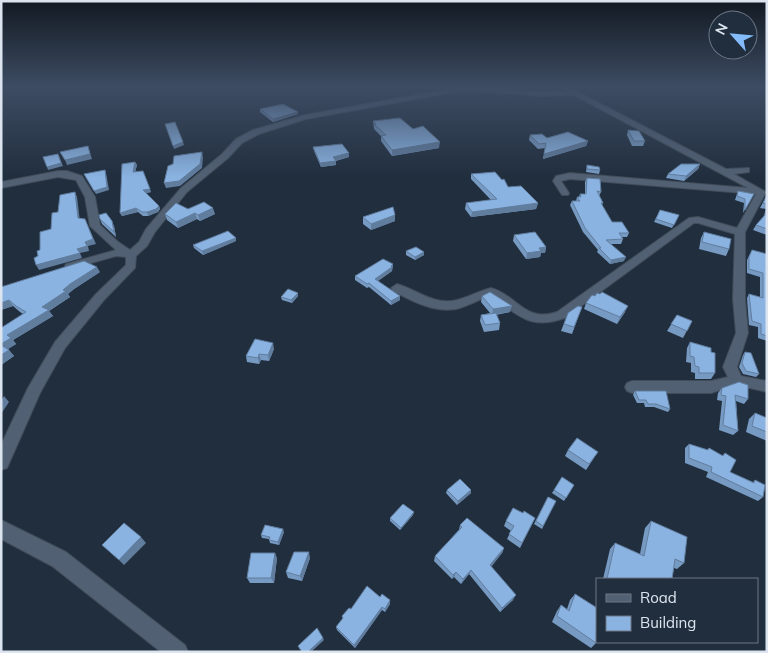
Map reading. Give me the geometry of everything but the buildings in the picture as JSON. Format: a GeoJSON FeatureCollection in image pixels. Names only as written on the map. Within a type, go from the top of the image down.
{"type":"FeatureCollection","features":[{"type":"Feature","properties":{"kind":"street"},"geometry":{"type":"LineString","coordinates":[[59,270],[116,253],[131,254],[143,244],[150,230],[184,190],[225,156],[239,141],[256,132],[309,116]]}},
{"type":"Feature","properties":{"kind":"street"},"geometry":{"type":"LineString","coordinates":[[618,116],[764,194]]}},
{"type":"Feature","properties":{"kind":"street"},"geometry":{"type":"LineString","coordinates":[[725,172],[746,170]]}},
{"type":"Feature","properties":{"kind":"street"},"geometry":{"type":"LineString","coordinates":[[1,185],[58,174],[67,174],[79,178],[90,197],[96,226],[114,243],[131,254]]}},
{"type":"Feature","properties":{"kind":"street"},"geometry":{"type":"LineString","coordinates":[[565,193],[558,181],[559,178],[570,176],[764,194]]}},
{"type":"Feature","properties":{"kind":"street"},"geometry":{"type":"LineString","coordinates":[[736,380],[730,367],[742,333],[738,299],[740,232],[764,194]]}},
{"type":"Feature","properties":{"kind":"street"},"geometry":{"type":"LineString","coordinates":[[397,288],[430,305],[464,303],[491,292],[532,319],[549,321],[561,315],[692,220],[740,232]]}},
{"type":"Feature","properties":{"kind":"street"},"geometry":{"type":"LineString","coordinates":[[1,463],[48,364],[60,345],[100,297],[131,266],[131,254]]}},
{"type":"Feature","properties":{"kind":"street"},"geometry":{"type":"LineString","coordinates":[[632,388],[712,386],[736,380],[767,387]]}},
{"type":"Feature","properties":{"kind":"street"},"geometry":{"type":"LineString","coordinates":[[1,529],[59,559],[178,652]]}}]}
